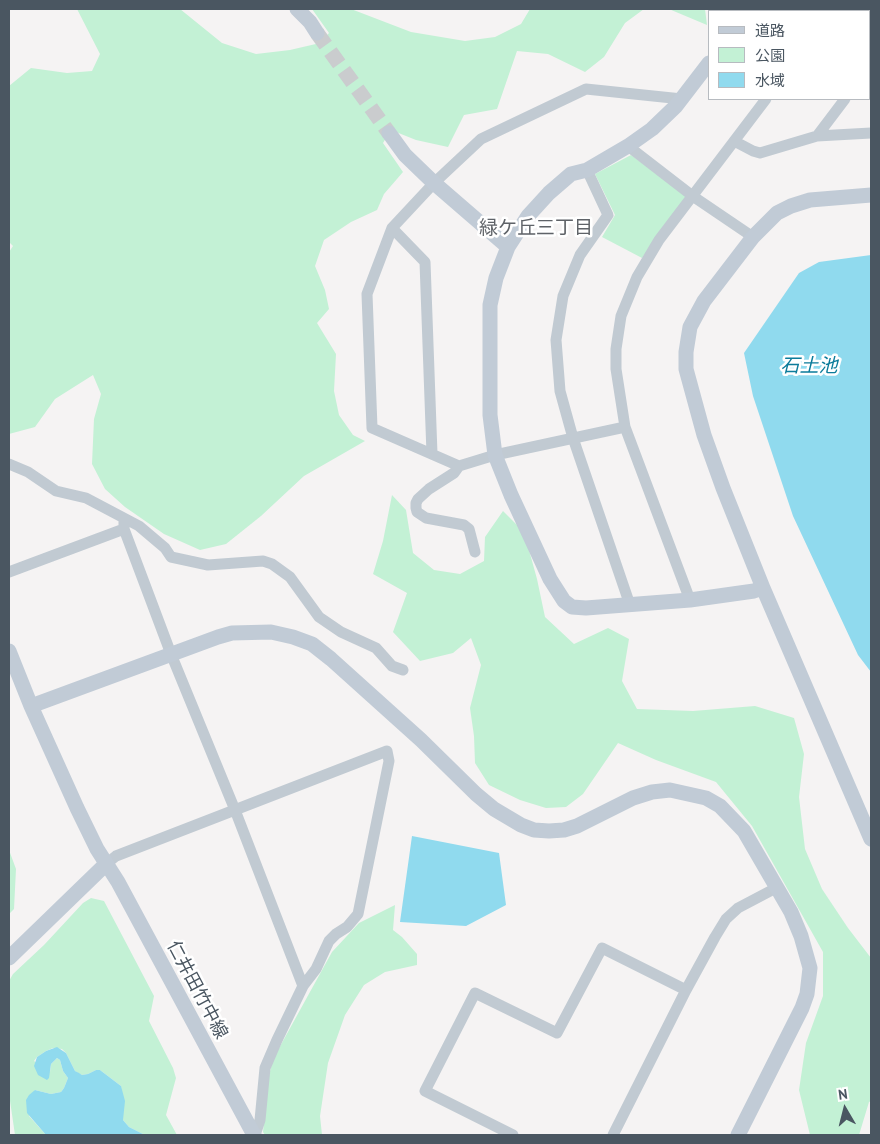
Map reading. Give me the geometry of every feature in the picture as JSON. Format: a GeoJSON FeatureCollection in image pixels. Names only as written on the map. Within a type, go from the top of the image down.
{"type":"FeatureCollection","features":[{"type":"Feature","properties":{"kind":"street"},"geometry":{"type":"LineString","coordinates":[[297,9],[310,22],[317,33]]}},
{"type":"Feature","properties":{"kind":"street"},"geometry":{"type":"LineString","coordinates":[[708,64],[682,99],[652,129],[628,146],[587,170],[571,174],[549,193],[528,216],[508,247],[496,278],[490,305],[490,415],[496,455],[511,495],[550,579],[564,601],[572,607],[586,608],[690,600],[754,592],[763,588]]}},
{"type":"Feature","properties":{"kind":"street"},"geometry":{"type":"LineString","coordinates":[[459,466],[372,428],[367,294],[392,228],[434,183],[481,139],[586,89],[682,99]]}},
{"type":"Feature","properties":{"kind":"street"},"geometry":{"type":"LineString","coordinates":[[690,600],[625,427],[616,369],[616,349],[621,316],[637,277],[660,240],[765,100]]}},
{"type":"Feature","properties":{"kind":"street"},"geometry":{"type":"LineString","coordinates":[[817,136],[844,100]]}},
{"type":"Feature","properties":{"kind":"street"},"geometry":{"type":"LineString","coordinates":[[389,133],[406,155],[434,183],[508,247]]}},
{"type":"Feature","properties":{"kind":"street"},"geometry":{"type":"LineString","coordinates":[[734,142],[753,152],[760,153],[817,136],[871,133]]}},
{"type":"Feature","properties":{"kind":"street"},"geometry":{"type":"LineString","coordinates":[[628,146],[694,197],[753,238]]}},
{"type":"Feature","properties":{"kind":"street"},"geometry":{"type":"LineString","coordinates":[[587,170],[608,215],[580,255],[563,296],[556,340],[560,392],[573,438],[630,605]]}},
{"type":"Feature","properties":{"kind":"street"},"geometry":{"type":"LineString","coordinates":[[871,195],[810,200],[791,206],[778,213],[753,238],[696,313],[690,327],[686,352],[686,369],[704,435],[723,488],[763,588],[871,839]]}},
{"type":"Feature","properties":{"kind":"street"},"geometry":{"type":"LineString","coordinates":[[392,228],[425,262],[432,454]]}},
{"type":"Feature","properties":{"kind":"street"},"geometry":{"type":"LineString","coordinates":[[474,552],[469,529],[464,525],[426,518],[417,512],[416,503],[418,499],[429,489],[454,473],[459,466],[496,455],[625,427]]}},
{"type":"Feature","properties":{"kind":"street"},"geometry":{"type":"LineString","coordinates":[[9,464],[28,472],[56,491],[86,498],[124,524],[139,526],[165,548],[171,557],[208,566],[263,561],[272,564],[290,577],[319,617],[341,632],[376,648],[392,666],[403,670]]}},
{"type":"Feature","properties":{"kind":"street"},"geometry":{"type":"LineString","coordinates":[[9,572],[124,524]]}},
{"type":"Feature","properties":{"kind":"street"},"geometry":{"type":"LineString","coordinates":[[124,524],[171,654],[304,986]]}},
{"type":"Feature","properties":{"kind":"street"},"geometry":{"type":"LineString","coordinates":[[31,706],[232,633],[271,632],[312,644],[421,740],[494,810],[521,825],[534,830],[564,830],[578,826],[633,798],[652,792],[670,790],[706,798],[720,806],[744,831],[791,912],[808,958],[809,980],[802,1008],[738,1135]]}},
{"type":"Feature","properties":{"kind":"street","name":"仁井田竹中線"},"geometry":{"type":"LineString","coordinates":[[10,656],[77,808],[254,1135]]}},
{"type":"Feature","properties":{"kind":"street"},"geometry":{"type":"LineString","coordinates":[[9,958],[116,856],[388,751],[389,761],[358,914],[347,927],[336,934],[330,941],[316,970],[304,986],[276,1040],[265,1068],[260,1120],[254,1135]]}},
{"type":"Feature","properties":{"kind":"street"},"geometry":{"type":"LineString","coordinates":[[613,1135],[686,990],[726,919],[738,908],[776,888]]}},
{"type":"Feature","properties":{"kind":"street"},"geometry":{"type":"LineString","coordinates":[[513,1135],[425,1091],[475,993],[557,1034],[602,948],[686,990]]}},
{"type":"Feature","properties":{"kind":"green space"},"geometry":{"type":"Polygon","coordinates":[[[77,9],[180,9],[222,43],[256,54],[290,50],[320,43],[329,33],[312,9],[351,9],[411,32],[465,41],[495,37],[521,24],[530,9],[644,9],[625,23],[604,57],[585,72],[548,54],[517,51],[497,109],[464,115],[448,147],[416,140],[391,130],[383,143],[403,172],[384,194],[377,210],[351,222],[324,240],[315,266],[325,290],[329,309],[317,323],[336,354],[334,391],[339,415],[353,435],[365,441],[304,476],[261,516],[226,544],[200,550],[164,534],[125,507],[105,489],[92,464],[94,419],[101,394],[93,375],[55,399],[35,427],[9,434],[9,252],[13,246],[9,242],[9,86],[31,68],[67,73],[92,71],[100,54],[77,9]]]}},
{"type":"Feature","properties":{"kind":"green space"},"geometry":{"type":"Polygon","coordinates":[[[669,9],[705,9],[707,25],[676,12],[669,9]]]}},
{"type":"Feature","properties":{"kind":"green space"},"geometry":{"type":"Polygon","coordinates":[[[631,155],[688,197],[642,258],[602,237],[615,215],[595,174],[631,155]]]}},
{"type":"Feature","properties":{"kind":"green space"},"geometry":{"type":"Polygon","coordinates":[[[392,495],[406,510],[413,553],[434,570],[460,574],[484,561],[485,537],[503,511],[524,532],[545,617],[574,644],[608,628],[629,639],[622,681],[637,709],[693,711],[755,706],[794,718],[804,754],[799,797],[805,849],[822,889],[871,958],[871,1101],[869,1102],[859,1135],[810,1135],[799,1090],[806,1043],[823,996],[823,952],[752,826],[716,782],[656,760],[618,743],[583,794],[566,807],[546,808],[520,800],[489,785],[475,763],[470,708],[481,665],[471,638],[453,653],[420,661],[393,632],[407,593],[373,574],[383,541],[392,495]]]}},
{"type":"Feature","properties":{"kind":"green space"},"geometry":{"type":"Polygon","coordinates":[[[9,850],[16,869],[14,909],[9,914],[9,850]]]}},
{"type":"Feature","properties":{"kind":"green space"},"geometry":{"type":"Polygon","coordinates":[[[91,898],[104,901],[154,996],[149,1021],[173,1068],[176,1078],[166,1115],[177,1135],[145,1135],[129,1127],[123,1120],[121,1086],[100,1070],[82,1075],[78,1073],[62,1049],[53,1048],[37,1057],[34,1061],[50,1072],[51,1064],[57,1058],[60,1060],[63,1071],[68,1078],[61,1092],[51,1094],[35,1090],[29,1116],[46,1135],[15,1135],[9,1094],[9,981],[13,974],[44,945],[83,903],[91,898]]]}},
{"type":"Feature","properties":{"kind":"green space"},"geometry":{"type":"Polygon","coordinates":[[[395,905],[393,930],[417,954],[417,965],[385,972],[364,985],[345,1015],[328,1063],[320,1116],[322,1135],[265,1135],[263,1132],[268,1079],[273,1059],[332,952],[359,923],[395,905]]]}},
{"type":"Feature","properties":{"kind":"water","name":"石土池"},"geometry":{"type":"Polygon","coordinates":[[[871,255],[871,672],[858,655],[793,516],[753,396],[744,353],[799,273],[819,262],[871,255]]]}},
{"type":"Feature","properties":{"kind":"water"},"geometry":{"type":"Polygon","coordinates":[[[412,836],[499,853],[506,905],[466,926],[400,922],[412,836]]]}},
{"type":"Feature","properties":{"kind":"water"},"geometry":{"type":"Polygon","coordinates":[[[57,1047],[66,1053],[75,1071],[82,1075],[100,1070],[121,1086],[125,1101],[123,1120],[129,1127],[145,1135],[46,1135],[27,1113],[26,1100],[35,1090],[51,1094],[61,1092],[64,1088],[68,1078],[63,1071],[60,1060],[57,1058],[51,1064],[47,1080],[38,1075],[34,1066],[37,1057],[57,1047]]]}},
{"type":"Feature","properties":{"kind":"tunnel"},"geometry":{"type":"LineString","coordinates":[[317,33],[389,133]]}},
{"type":"Feature","properties":{"kind":"district","name":"緑ケ丘三丁目"},"geometry":{"type":"Point","coordinates":[536,229]}}]}
